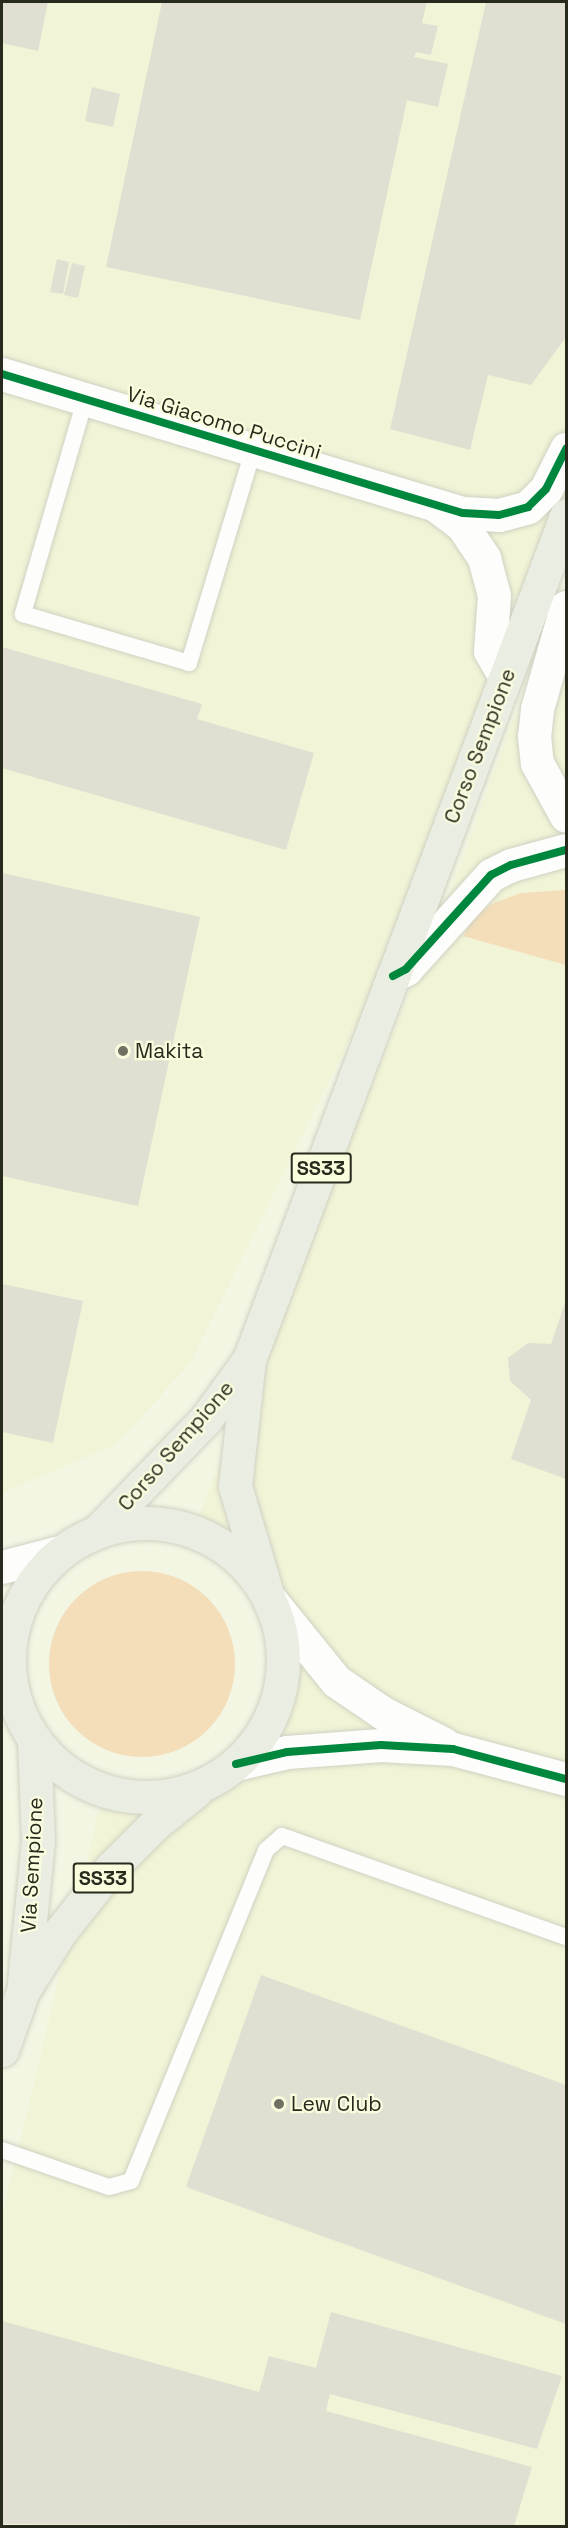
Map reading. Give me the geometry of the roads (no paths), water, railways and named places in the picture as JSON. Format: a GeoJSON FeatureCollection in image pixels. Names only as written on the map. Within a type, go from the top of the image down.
{"type":"FeatureCollection","features":[{"type":"Feature","properties":{"kind":"main road","name":"Corso Sempione"},"geometry":{"type":"LineString","coordinates":[[268,1597],[235,1486],[249,1360],[567,516]]}},
{"type":"Feature","properties":{"kind":"main road","name":"Corso Sempione"},"geometry":{"type":"LineString","coordinates":[[99,1530],[206,1419],[249,1360]]}},
{"type":"Feature","properties":{"kind":"main road","name":"SS33"},"geometry":{"type":"LineString","coordinates":[[144,1522],[189,1529],[220,1545],[248,1568],[268,1597],[281,1640],[283,1667],[276,1702],[261,1736],[236,1764],[204,1784],[169,1795],[132,1797],[95,1788],[61,1768],[34,1739],[9,1698],[8,1666],[12,1626],[30,1585],[60,1552],[99,1530],[144,1522]]}},
{"type":"Feature","properties":{"kind":"main road","name":"Via Sempione"},"geometry":{"type":"LineString","coordinates":[[23,1991],[38,1840],[34,1739]]}},
{"type":"Feature","properties":{"kind":"main road","name":"Via Sempione"},"geometry":{"type":"LineString","coordinates":[[2,2050],[23,1991],[60,1932],[111,1868],[156,1822],[204,1784]]}},
{"type":"Feature","properties":{"kind":"street","name":"Via Giacomo Puccini"},"geometry":{"type":"LineString","coordinates":[[2,374],[436,507]]}},
{"type":"Feature","properties":{"kind":"street"},"geometry":{"type":"LineString","coordinates":[[436,507],[482,515],[517,512],[538,499],[567,449]]}},
{"type":"Feature","properties":{"kind":"street"},"geometry":{"type":"LineString","coordinates":[[436,507],[462,525],[484,558],[494,595],[489,651],[505,678]]}},
{"type":"Feature","properties":{"kind":"street","name":"Corso Sempione"},"geometry":{"type":"LineString","coordinates":[[567,607],[537,709],[534,736],[537,763],[567,816]]}},
{"type":"Feature","properties":{"kind":"street"},"geometry":{"type":"LineString","coordinates":[[393,976],[406,969],[491,874],[511,864],[567,850]]}},
{"type":"Feature","properties":{"kind":"street"},"geometry":{"type":"LineString","coordinates":[[2,1567],[60,1552]]}},
{"type":"Feature","properties":{"kind":"street"},"geometry":{"type":"LineString","coordinates":[[268,1597],[336,1681],[383,1713],[453,1749],[567,1779]]}},
{"type":"Feature","properties":{"kind":"street"},"geometry":{"type":"LineString","coordinates":[[236,1764],[287,1752],[361,1747],[453,1749]]}},
{"type":"Feature","properties":{"kind":"lane"},"geometry":{"type":"LineString","coordinates":[[85,400],[23,614],[189,663],[253,451]]}},
{"type":"Feature","properties":{"kind":"lane"},"geometry":{"type":"LineString","coordinates":[[2,2150],[109,2187],[131,2181],[266,1850],[282,1836],[567,1937]]}},
{"type":"Feature","properties":{"kind":"place","name":"Makita"},"geometry":{"type":"Point","coordinates":[123,1051]}},
{"type":"Feature","properties":{"kind":"place","name":"Lew Club"},"geometry":{"type":"Point","coordinates":[279,2104]}}]}
